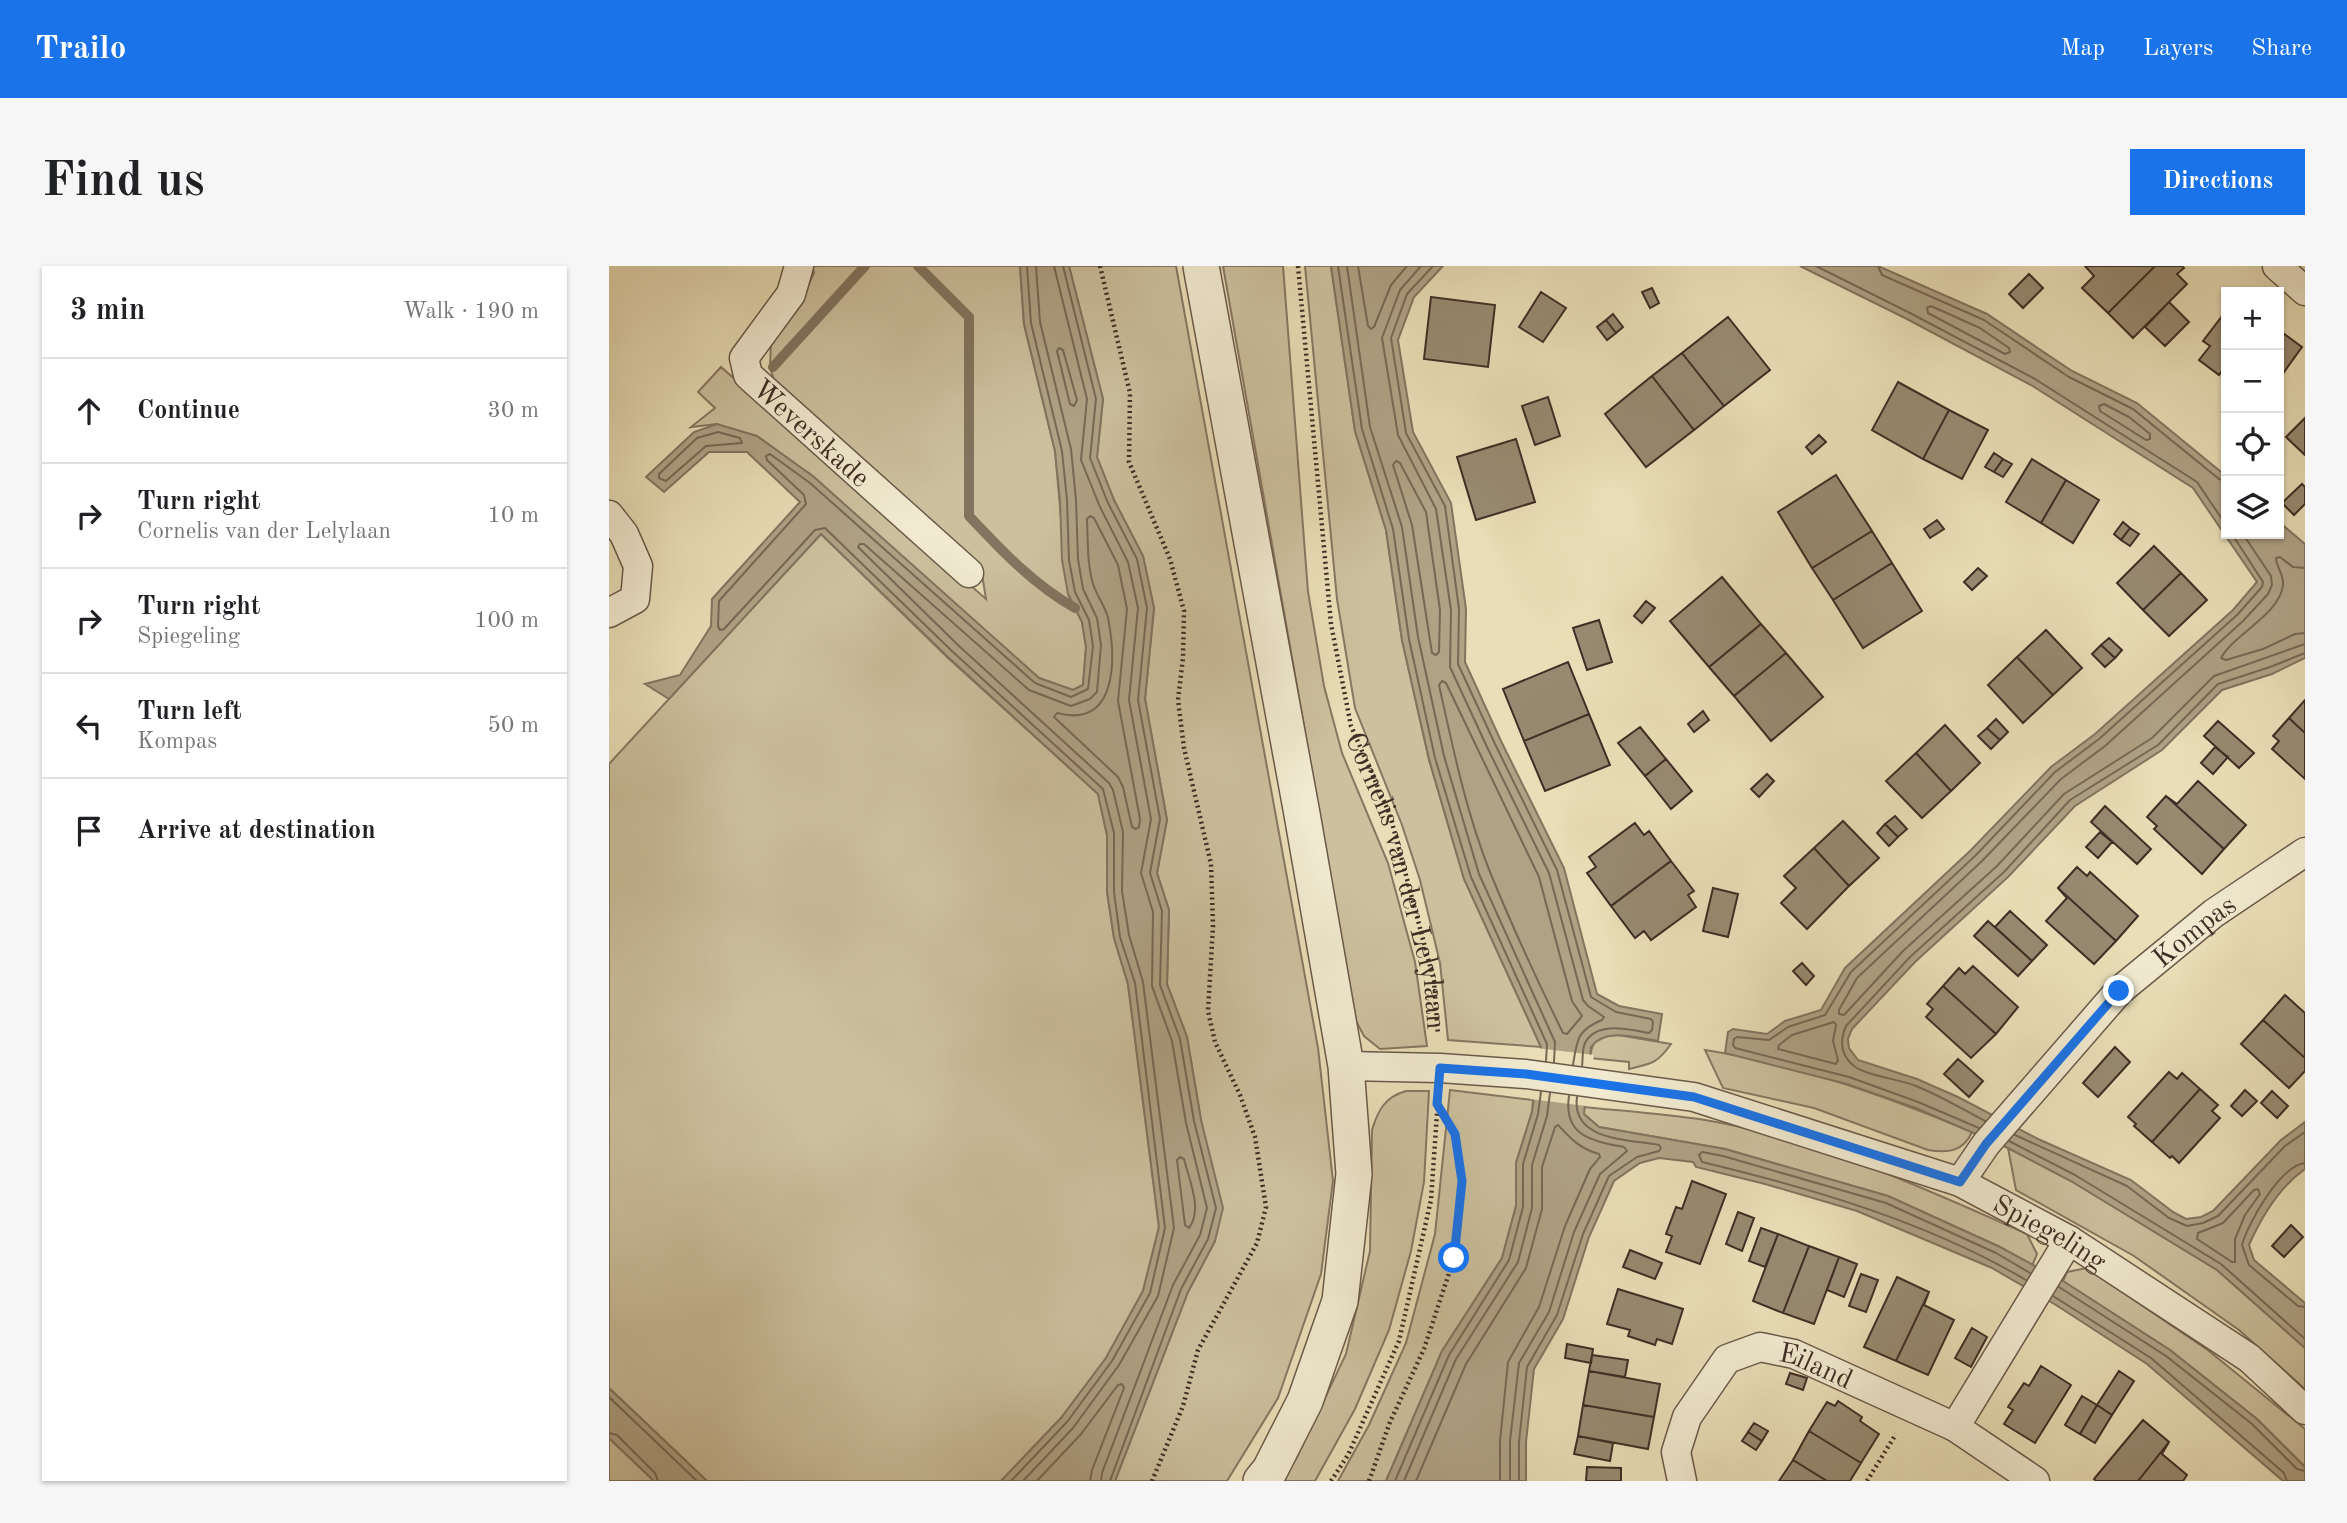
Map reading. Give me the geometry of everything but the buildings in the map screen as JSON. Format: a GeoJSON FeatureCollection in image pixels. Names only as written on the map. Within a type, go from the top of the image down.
{"type":"FeatureCollection","features":[{"type":"Feature","properties":{"kind":"street","name":"Weverskade"},"geometry":{"type":"LineString","coordinates":[[799,266],[791,294],[744,358],[747,374],[969,573]]}},
{"type":"Feature","properties":{"kind":"street"},"geometry":{"type":"LineString","coordinates":[[1201,266],[1346,1066],[1354,1174],[1340,1301],[1305,1401],[1270,1470],[1261,1481]]}},
{"type":"Feature","properties":{"kind":"street"},"geometry":{"type":"LineString","coordinates":[[2277,266],[2305,291]]}},
{"type":"Feature","properties":{"kind":"street"},"geometry":{"type":"LineString","coordinates":[[609,515],[624,534],[638,566],[635,599],[609,613]]}},
{"type":"Feature","properties":{"kind":"street","name":"Kompas"},"geometry":{"type":"LineString","coordinates":[[1960,1182],[1986,1144],[2119,991],[2214,913],[2305,852]]}},
{"type":"Feature","properties":{"kind":"street","name":"Spiegeling"},"geometry":{"type":"LineString","coordinates":[[1346,1066],[1440,1068],[1526,1074],[1694,1097],[1960,1182],[2070,1240],[2249,1358],[2305,1410]]}},
{"type":"Feature","properties":{"kind":"street"},"geometry":{"type":"LineString","coordinates":[[1955,1427],[2070,1240]]}},
{"type":"Feature","properties":{"kind":"street","name":"Eiland"},"geometry":{"type":"LineString","coordinates":[[1682,1481],[1676,1452],[1687,1417],[1727,1359],[1760,1347],[1794,1354],[1955,1427],[2035,1481]]}},
{"type":"Feature","properties":{"kind":"path"},"geometry":{"type":"LineString","coordinates":[[1100,266],[1130,393],[1129,462],[1170,559],[1184,611],[1183,658],[1178,700],[1184,748],[1212,864],[1213,926],[1208,1011],[1215,1041],[1240,1095],[1255,1137],[1265,1207],[1257,1243],[1198,1350],[1183,1406],[1152,1481]]}},
{"type":"Feature","properties":{"kind":"path","name":"Cornelis van der Lelylaan"},"geometry":{"type":"LineString","coordinates":[[1298,266],[1331,624],[1351,726],[1390,814],[1434,981],[1440,1068],[1431,1200],[1399,1341],[1348,1455],[1331,1481]]}},
{"type":"Feature","properties":{"kind":"path"},"geometry":{"type":"LineString","coordinates":[[1369,1481],[1390,1422],[1424,1349],[1454,1258],[1462,1181],[1455,1134],[1437,1104]]}},
{"type":"Feature","properties":{"kind":"path"},"geometry":{"type":"LineString","coordinates":[[1867,1481],[1912,1408]]}},
{"type":"Feature","properties":{"kind":"shaded area"},"geometry":{"type":"Polygon","coordinates":[[[813,266],[1020,266],[1024,324],[1055,451],[1068,594],[1082,622],[1086,647],[1083,685],[1073,690],[1039,678],[809,473],[717,424],[691,427],[715,408],[698,392],[721,367],[986,599],[981,568],[776,387],[770,367],[771,343],[802,298],[814,273],[813,266]]]}},
{"type":"Feature","properties":{"kind":"shaded area"},"geometry":{"type":"Polygon","coordinates":[[[1069,266],[1176,266],[1318,1048],[1333,1181],[1321,1274],[1278,1398],[1227,1481],[1115,1481],[1188,1292],[1215,1241],[1201,1120],[1187,1037],[1167,984],[1169,910],[1157,873],[1167,820],[1145,699],[1154,608],[1143,556],[1114,500],[1097,457],[1103,399],[1069,266]]]}},
{"type":"Feature","properties":{"kind":"shaded area"},"geometry":{"type":"Polygon","coordinates":[[[1223,266],[1283,266],[1308,592],[1324,686],[1342,753],[1388,863],[1415,962],[1427,1046],[1380,1049],[1364,1036],[1356,1021],[1223,266]]]}},
{"type":"Feature","properties":{"kind":"shaded area"},"geometry":{"type":"Polygon","coordinates":[[[1305,266],[1331,266],[1355,431],[1386,530],[1402,640],[1429,760],[1464,879],[1541,1047],[1448,1040],[1440,963],[1420,880],[1402,825],[1355,708],[1337,599],[1305,266]]]}},
{"type":"Feature","properties":{"kind":"shaded area"},"geometry":{"type":"Polygon","coordinates":[[[821,534],[948,658],[1098,794],[1107,835],[1107,892],[1114,938],[1128,984],[1159,1227],[1143,1291],[1106,1358],[1061,1418],[1001,1481],[707,1481],[609,1388],[609,764],[821,534]]]}},
{"type":"Feature","properties":{"kind":"shaded area"},"geometry":{"type":"Polygon","coordinates":[[[1618,1035],[1671,1044],[1653,1062],[1629,1069],[1629,1062],[1590,1058],[1598,1039],[1618,1035]]]}},
{"type":"Feature","properties":{"kind":"shaded area"},"geometry":{"type":"Polygon","coordinates":[[[1705,1050],[1773,1064],[1841,1083],[1972,1132],[1964,1144],[1954,1150],[1928,1150],[1814,1108],[1723,1088],[1705,1050]]]}},
{"type":"Feature","properties":{"kind":"shaded area"},"geometry":{"type":"Polygon","coordinates":[[[1450,1090],[1533,1100],[1532,1112],[1516,1163],[1516,1206],[1502,1258],[1442,1351],[1386,1481],[1338,1481],[1369,1425],[1406,1343],[1435,1234],[1450,1090]]]}},
{"type":"Feature","properties":{"kind":"shaded area"},"geometry":{"type":"Polygon","coordinates":[[[1406,1091],[1429,1091],[1424,1182],[1411,1251],[1389,1330],[1355,1409],[1315,1481],[1280,1481],[1296,1459],[1346,1354],[1370,1251],[1372,1130],[1383,1105],[1406,1091]]]}},
{"type":"Feature","properties":{"kind":"shaded area"},"geometry":{"type":"Polygon","coordinates":[[[1583,1107],[1705,1120],[1747,1128],[1830,1152],[2027,1234],[2037,1254],[2032,1266],[2000,1247],[1888,1196],[1725,1149],[1599,1127],[1584,1114],[1583,1107]]]}},
{"type":"Feature","properties":{"kind":"shaded area"},"geometry":{"type":"Polygon","coordinates":[[[2008,1148],[2071,1181],[2217,1270],[2305,1348],[2305,1389],[2239,1330],[2134,1256],[2016,1190],[2008,1148]]]}},
{"type":"Feature","properties":{"kind":"shaded area"},"geometry":{"type":"Polygon","coordinates":[[[2087,1268],[2209,1351],[2305,1429],[2305,1467],[2257,1419],[2170,1350],[2063,1281],[2067,1272],[2087,1268]]]}},
{"type":"Feature","properties":{"kind":"shaded area"},"geometry":{"type":"Polygon","coordinates":[[[609,1438],[654,1481],[609,1481],[609,1438]]]}},
{"type":"Feature","properties":{"kind":"water"},"geometry":{"type":"Polygon","coordinates":[[[1020,266],[1069,266],[1103,399],[1097,457],[1114,500],[1143,556],[1154,608],[1145,699],[1167,820],[1157,873],[1169,910],[1167,984],[1187,1037],[1201,1120],[1223,1208],[1215,1241],[1188,1292],[1115,1481],[1001,1481],[1061,1418],[1106,1358],[1143,1291],[1159,1227],[1128,984],[1114,938],[1107,892],[1107,835],[1098,794],[948,657],[821,534],[669,699],[645,684],[680,675],[711,626],[712,599],[800,502],[747,452],[709,452],[664,492],[646,477],[694,432],[717,424],[757,436],[814,477],[1039,678],[1073,690],[1083,685],[1086,647],[1082,622],[1068,594],[1062,560],[1055,451],[1024,324],[1020,266]]]}},
{"type":"Feature","properties":{"kind":"water"},"geometry":{"type":"Polygon","coordinates":[[[1331,266],[1443,266],[1414,297],[1398,340],[1413,432],[1451,503],[1466,609],[1465,662],[1564,868],[1597,994],[1619,1006],[1662,1014],[1658,1041],[1622,1035],[1605,1037],[1591,1047],[1584,1114],[1599,1127],[1725,1149],[1888,1196],[2000,1247],[2063,1281],[2170,1350],[2257,1419],[2305,1467],[2305,1481],[2283,1481],[2147,1364],[2056,1305],[1992,1268],[1857,1211],[1696,1167],[1693,1162],[1659,1158],[1640,1163],[1614,1181],[1589,1237],[1563,1319],[1534,1369],[1526,1442],[1526,1481],[1386,1481],[1442,1351],[1502,1258],[1516,1206],[1516,1163],[1532,1112],[1541,1047],[1464,879],[1429,759],[1402,640],[1386,530],[1355,431],[1331,266]]]}},
{"type":"Feature","properties":{"kind":"water"},"geometry":{"type":"Polygon","coordinates":[[[1800,266],[1878,266],[1987,314],[2072,371],[2137,403],[2221,472],[2221,529],[2193,488],[2031,385],[1800,266]]]}},
{"type":"Feature","properties":{"kind":"water"},"geometry":{"type":"Polygon","coordinates":[[[2284,526],[2305,544],[2305,658],[2272,674],[2222,690],[2162,750],[2075,806],[2008,877],[1915,962],[1852,1029],[1848,1039],[1849,1048],[1858,1060],[1917,1079],[1958,1097],[2038,1139],[2131,1180],[2186,1219],[2201,1217],[2213,1211],[2281,1140],[2305,1122],[2305,1169],[2287,1184],[2272,1203],[2249,1245],[2254,1260],[2305,1303],[2305,1348],[2217,1270],[2071,1181],[2008,1148],[1916,1108],[1847,1084],[1725,1053],[1728,1032],[1733,1029],[1767,1034],[1785,1021],[1821,1010],[1845,968],[1971,850],[2051,767],[2095,734],[2233,610],[2257,582],[2228,539],[2284,539],[2284,526]]]}},
{"type":"Feature","properties":{"kind":"water"},"geometry":{"type":"Polygon","coordinates":[[[609,1388],[707,1481],[654,1481],[609,1438],[609,1388]]]}},
{"type":"Feature","properties":{"kind":"pier"},"geometry":{"type":"Polygon","coordinates":[[[1537,1048],[1594,1055],[1586,1106],[1530,1099],[1537,1048]]]}},
{"type":"Feature","properties":{"kind":"waterway"},"geometry":{"type":"LineString","coordinates":[[773,367],[865,266]]}},
{"type":"Feature","properties":{"kind":"waterway"},"geometry":{"type":"LineString","coordinates":[[918,266],[969,317],[969,516],[1032,578],[1075,608]]}},
{"type":"Feature","properties":{"kind":"route"},"geometry":{"type":"LineString","coordinates":[[1454,1258],[1462,1181],[1455,1134],[1437,1104],[1440,1068],[1526,1074],[1694,1097],[1960,1182],[1986,1144],[2119,991]]}}]}
